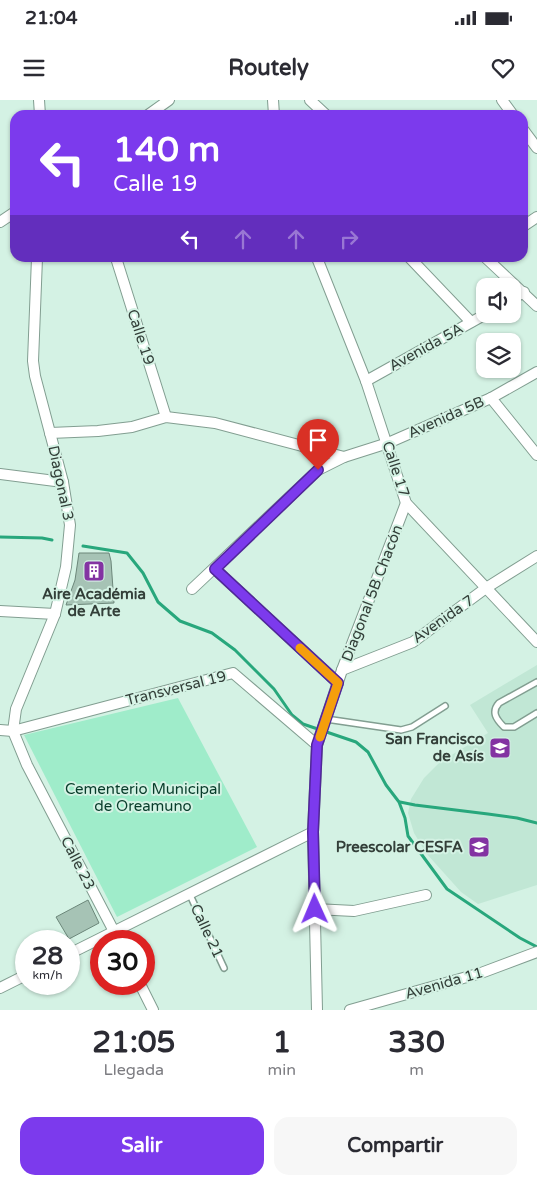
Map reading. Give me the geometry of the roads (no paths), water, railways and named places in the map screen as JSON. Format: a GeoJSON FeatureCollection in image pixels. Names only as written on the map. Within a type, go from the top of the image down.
{"type":"FeatureCollection","features":[{"type":"Feature","properties":{"kind":"street"},"geometry":{"type":"LineString","coordinates":[[155,110],[169,100]]}},
{"type":"Feature","properties":{"kind":"street"},"geometry":{"type":"LineString","coordinates":[[310,100],[321,110]]}},
{"type":"Feature","properties":{"kind":"street"},"geometry":{"type":"LineString","coordinates":[[528,136],[537,148]]}},
{"type":"Feature","properties":{"kind":"street","name":"Diagonal 3"},"geometry":{"type":"LineString","coordinates":[[13,731],[16,709],[55,614],[66,567],[70,525],[63,482],[35,376],[33,361],[37,262]]}},
{"type":"Feature","properties":{"kind":"street","name":"Calle 19"},"geometry":{"type":"LineString","coordinates":[[117,262],[166,417]]}},
{"type":"Feature","properties":{"kind":"street","name":"Calle 17"},"geometry":{"type":"LineString","coordinates":[[319,262],[366,380],[406,503],[537,642]]}},
{"type":"Feature","properties":{"kind":"street"},"geometry":{"type":"LineString","coordinates":[[414,262],[471,322]]}},
{"type":"Feature","properties":{"kind":"street"},"geometry":{"type":"LineString","coordinates":[[490,262],[537,306]]}},
{"type":"Feature","properties":{"kind":"street","name":"Avenida 5A"},"geometry":{"type":"LineString","coordinates":[[366,380],[476,319]]}},
{"type":"Feature","properties":{"kind":"street","name":"Avenida 5B"},"geometry":{"type":"LineString","coordinates":[[192,589],[318,470],[344,458],[388,443],[491,398],[537,372]]}},
{"type":"Feature","properties":{"kind":"street"},"geometry":{"type":"LineString","coordinates":[[491,398],[537,455]]}},
{"type":"Feature","properties":{"kind":"street"},"geometry":{"type":"LineString","coordinates":[[50,433],[98,431],[132,427],[166,417],[214,423],[344,458]]}},
{"type":"Feature","properties":{"kind":"street"},"geometry":{"type":"LineString","coordinates":[[0,474],[63,482]]}},
{"type":"Feature","properties":{"kind":"street","name":"Diagonal 5B Chacón"},"geometry":{"type":"LineString","coordinates":[[316,1010],[313,832],[317,745],[342,670],[406,503]]}},
{"type":"Feature","properties":{"kind":"street","name":"Avenida 7"},"geometry":{"type":"LineString","coordinates":[[342,670],[414,642],[486,588],[537,556]]}},
{"type":"Feature","properties":{"kind":"street"},"geometry":{"type":"LineString","coordinates":[[215,569],[338,683]]}},
{"type":"Feature","properties":{"kind":"street"},"geometry":{"type":"LineString","coordinates":[[0,611],[55,614]]}},
{"type":"Feature","properties":{"kind":"street","name":"Transversal 19"},"geometry":{"type":"LineString","coordinates":[[13,731],[233,673],[317,745]]}},
{"type":"Feature","properties":{"kind":"street"},"geometry":{"type":"LineString","coordinates":[[0,730],[13,731]]}},
{"type":"Feature","properties":{"kind":"street","name":"Calle 23"},"geometry":{"type":"LineString","coordinates":[[13,731],[27,765],[112,930]]}},
{"type":"Feature","properties":{"kind":"street"},"geometry":{"type":"LineString","coordinates":[[128,930],[190,895],[313,832]]}},
{"type":"Feature","properties":{"kind":"street"},"geometry":{"type":"LineString","coordinates":[[315,909],[354,910],[426,895]]}},
{"type":"Feature","properties":{"kind":"street","name":"Avenida 11"},"geometry":{"type":"LineString","coordinates":[[350,1010],[481,973],[537,952]]}},
{"type":"Feature","properties":{"kind":"street"},"geometry":{"type":"LineString","coordinates":[[0,988],[15,980]]}},
{"type":"Feature","properties":{"kind":"street"},"geometry":{"type":"LineString","coordinates":[[146,995],[153,1010]]}},
{"type":"Feature","properties":{"kind":"lane"},"geometry":{"type":"LineString","coordinates":[[537,682],[499,703],[494,713],[504,727],[514,727],[537,713]]}},
{"type":"Feature","properties":{"kind":"lane"},"geometry":{"type":"LineString","coordinates":[[326,719],[401,730],[412,727],[445,706]]}},
{"type":"Feature","properties":{"kind":"lane","name":"Calle 21"},"geometry":{"type":"LineString","coordinates":[[190,895],[224,968]]}},
{"type":"Feature","properties":{"kind":"waterway"},"geometry":{"type":"LineString","coordinates":[[0,537],[52,540]]}},
{"type":"Feature","properties":{"kind":"waterway"},"geometry":{"type":"LineString","coordinates":[[83,546],[127,553],[143,573],[158,602],[180,621],[212,633],[235,650],[274,689],[292,715],[303,724],[356,742],[368,752],[386,785],[399,802],[405,818],[408,836],[447,889],[520,938],[537,947]]}},
{"type":"Feature","properties":{"kind":"waterway"},"geometry":{"type":"LineString","coordinates":[[400,802],[517,818],[537,823]]}},
{"type":"Feature","properties":{"kind":"place","name":"Aire Académia de Arte"},"geometry":{"type":"Point","coordinates":[94,571]}},
{"type":"Feature","properties":{"kind":"place","name":"San Francisco de Asís"},"geometry":{"type":"Point","coordinates":[500,748]}},
{"type":"Feature","properties":{"kind":"place","name":"Preescolar CESFA"},"geometry":{"type":"Point","coordinates":[479,847]}},
{"type":"Feature","properties":{"kind":"park label","name":"Cementerio Municipal de Oreamuno"},"geometry":{"type":"Point","coordinates":[143,798]}}]}
